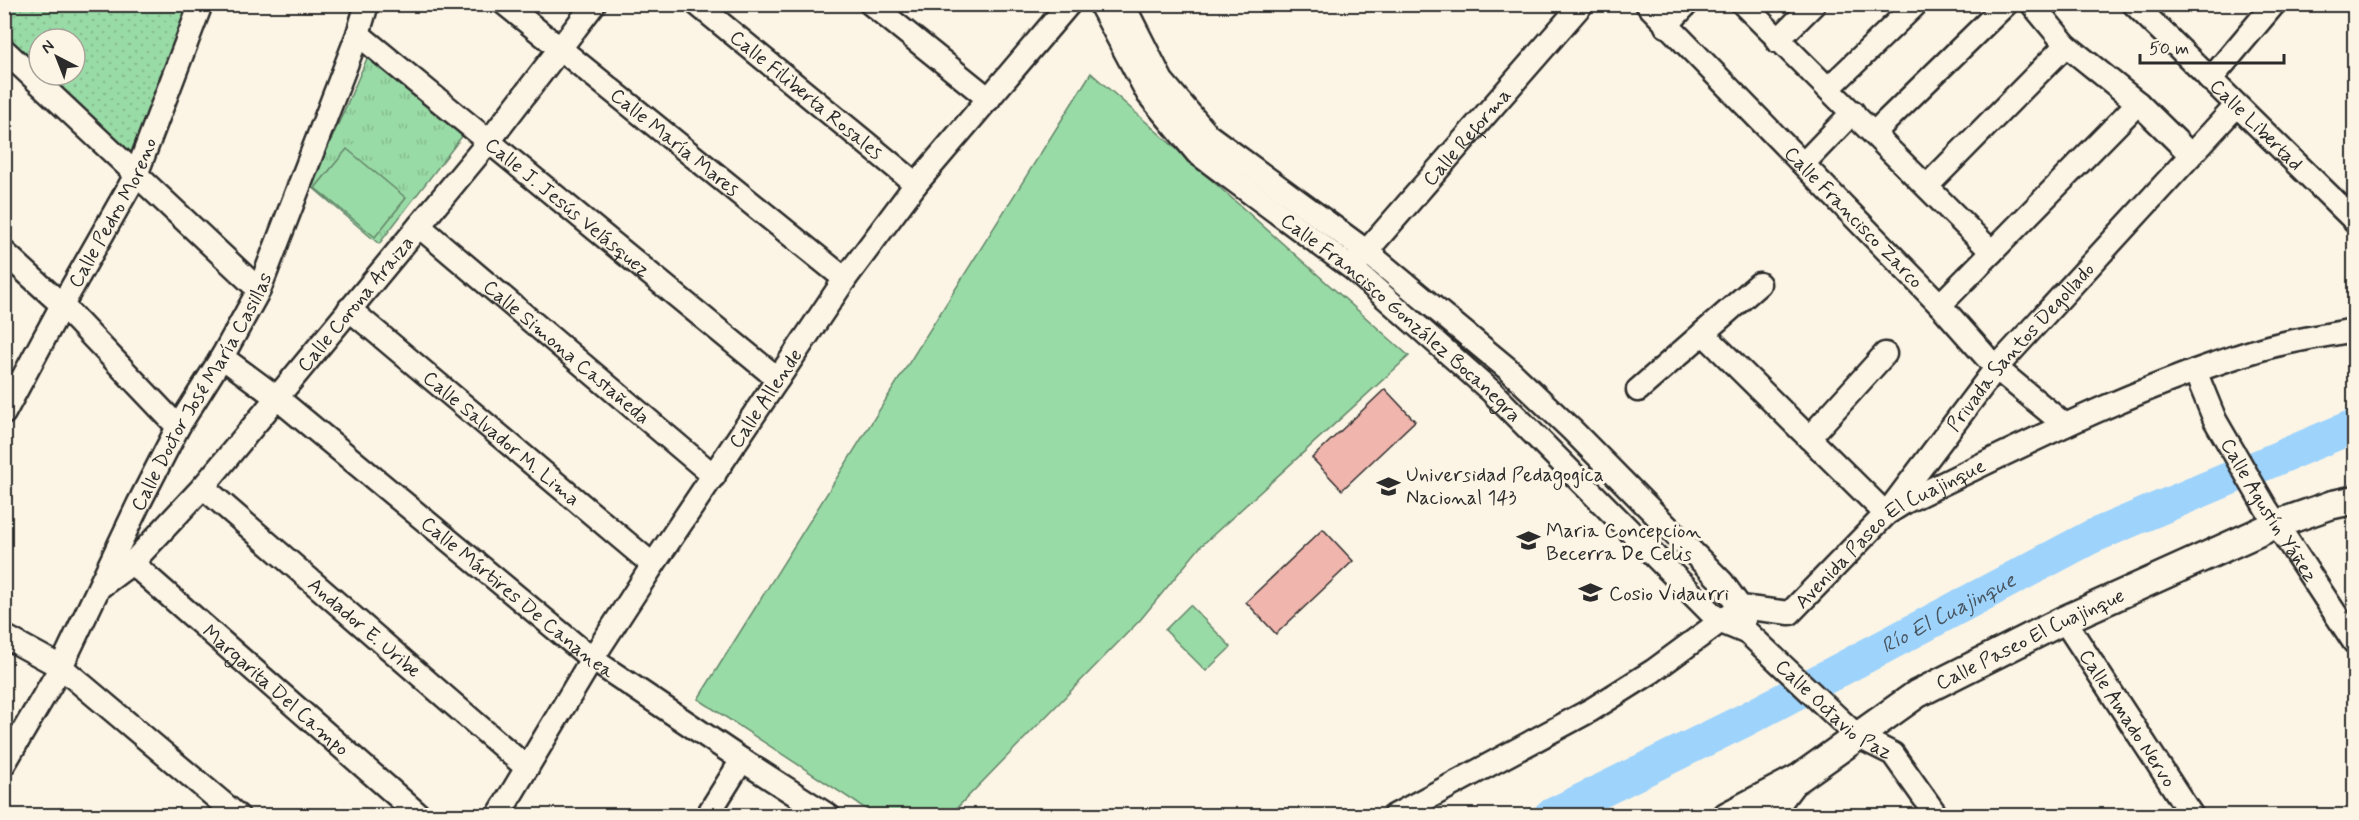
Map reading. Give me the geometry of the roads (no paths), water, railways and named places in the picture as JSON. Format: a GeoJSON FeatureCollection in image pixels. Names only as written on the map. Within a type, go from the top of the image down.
{"type":"FeatureCollection","features":[{"type":"Feature","properties":{"kind":"street","name":"Calle Pedro Moreno"},"geometry":{"type":"LineString","coordinates":[[4,413],[136,175],[201,4]]}},
{"type":"Feature","properties":{"kind":"street","name":"Calle Doctor José María Casillas"},"geometry":{"type":"LineString","coordinates":[[4,764],[61,667],[178,427],[222,357],[259,290],[358,34],[367,4]]}},
{"type":"Feature","properties":{"kind":"street","name":"Calle María Mares"},"geometry":{"type":"LineString","coordinates":[[504,4],[845,279]]}},
{"type":"Feature","properties":{"kind":"street","name":"Calle Corona Araiza"},"geometry":{"type":"LineString","coordinates":[[100,587],[132,563],[203,488],[490,140],[594,4]]}},
{"type":"Feature","properties":{"kind":"street","name":"Calle Filiberta Rosales"},"geometry":{"type":"LineString","coordinates":[[698,4],[916,184]]}},
{"type":"Feature","properties":{"kind":"street"},"geometry":{"type":"LineString","coordinates":[[871,4],[989,99]]}},
{"type":"Feature","properties":{"kind":"street","name":"Calle Francisco González Bocanegra"},"geometry":{"type":"LineString","coordinates":[[1100,4],[1148,94],[1197,153],[1353,269],[1491,391],[1719,621]]}},
{"type":"Feature","properties":{"kind":"street","name":"Calle Francisco González Bocanegra"},"geometry":{"type":"LineString","coordinates":[[1123,4],[1162,81],[1209,135],[1366,251],[1508,369],[1572,430],[1713,573],[1740,606]]}},
{"type":"Feature","properties":{"kind":"street","name":"Calle Reforma"},"geometry":{"type":"LineString","coordinates":[[1353,269],[1366,251],[1582,4]]}},
{"type":"Feature","properties":{"kind":"street","name":"Calle Francisco Zarco"},"geometry":{"type":"LineString","coordinates":[[1647,4],[1940,305],[1996,368],[2065,425]]}},
{"type":"Feature","properties":{"kind":"street"},"geometry":{"type":"LineString","coordinates":[[1666,26],[1686,4]]}},
{"type":"Feature","properties":{"kind":"street"},"geometry":{"type":"LineString","coordinates":[[1743,4],[1992,252]]}},
{"type":"Feature","properties":{"kind":"street"},"geometry":{"type":"LineString","coordinates":[[1777,40],[1814,4]]}},
{"type":"Feature","properties":{"kind":"street"},"geometry":{"type":"LineString","coordinates":[[1829,88],[1916,4]]}},
{"type":"Feature","properties":{"kind":"street"},"geometry":{"type":"LineString","coordinates":[[1874,133],[2006,4]]}},
{"type":"Feature","properties":{"kind":"street"},"geometry":{"type":"LineString","coordinates":[[2032,4],[2066,45],[2138,103],[2192,155]]}},
{"type":"Feature","properties":{"kind":"street","name":"Calle Libertad"},"geometry":{"type":"LineString","coordinates":[[2134,4],[2355,220]]}},
{"type":"Feature","properties":{"kind":"street"},"geometry":{"type":"LineString","coordinates":[[2210,80],[2274,4]]}},
{"type":"Feature","properties":{"kind":"street","name":"Calle Allende"},"geometry":{"type":"LineString","coordinates":[[498,816],[592,660],[653,565],[845,279],[916,184],[989,99],[1056,9]]}},
{"type":"Feature","properties":{"kind":"street","name":"Calle J. Jesús Velásquez"},"geometry":{"type":"LineString","coordinates":[[358,34],[490,140],[778,379]]}},
{"type":"Feature","properties":{"kind":"street"},"geometry":{"type":"LineString","coordinates":[[1927,186],[2066,45]]}},
{"type":"Feature","properties":{"kind":"street"},"geometry":{"type":"LineString","coordinates":[[4,50],[259,290]]}},
{"type":"Feature","properties":{"kind":"street"},"geometry":{"type":"LineString","coordinates":[[1940,305],[2138,103]]}},
{"type":"Feature","properties":{"kind":"street","name":"Privada Santos Degollado"},"geometry":{"type":"LineString","coordinates":[[1886,514],[1996,368],[2236,106]]}},
{"type":"Feature","properties":{"kind":"street"},"geometry":{"type":"LineString","coordinates":[[1803,164],[1853,112]]}},
{"type":"Feature","properties":{"kind":"street","name":"Calle Simona Castañeda"},"geometry":{"type":"LineString","coordinates":[[419,226],[714,476]]}},
{"type":"Feature","properties":{"kind":"street"},"geometry":{"type":"LineString","coordinates":[[4,252],[62,305],[178,427]]}},
{"type":"Feature","properties":{"kind":"street"},"geometry":{"type":"LineString","coordinates":[[1638,390],[1759,284]]}},
{"type":"Feature","properties":{"kind":"street","name":"Calle Salvador M. Lima"},"geometry":{"type":"LineString","coordinates":[[349,309],[653,565]]}},
{"type":"Feature","properties":{"kind":"street","name":"Avenida Paseo El Cuajinque"},"geometry":{"type":"LineString","coordinates":[[1740,606],[1790,613],[1886,514],[1905,502],[2065,425],[2172,379],[2263,348],[2355,330]]}},
{"type":"Feature","properties":{"kind":"street"},"geometry":{"type":"LineString","coordinates":[[1703,333],[1886,514]]}},
{"type":"Feature","properties":{"kind":"street"},"geometry":{"type":"LineString","coordinates":[[1809,438],[1885,354]]}},
{"type":"Feature","properties":{"kind":"street","name":"Calle Mártires De Cananea"},"geometry":{"type":"LineString","coordinates":[[222,357],[276,397],[592,660],[829,816]]}},
{"type":"Feature","properties":{"kind":"street"},"geometry":{"type":"LineString","coordinates":[[1491,391],[1508,369]]}},
{"type":"Feature","properties":{"kind":"street","name":"Calle Agustín Yáñez"},"geometry":{"type":"LineString","coordinates":[[2195,371],[2215,420],[2271,514],[2355,642]]}},
{"type":"Feature","properties":{"kind":"street","name":"Andador E. Uribe"},"geometry":{"type":"LineString","coordinates":[[203,488],[527,768]]}},
{"type":"Feature","properties":{"kind":"street","name":"Calle Paseo El Cuajinque"},"geometry":{"type":"LineString","coordinates":[[1727,816],[1799,778],[1849,729],[2271,514],[2355,500]]}},
{"type":"Feature","properties":{"kind":"street","name":"Margarita Del Campo"},"geometry":{"type":"LineString","coordinates":[[132,563],[420,816]]}},
{"type":"Feature","properties":{"kind":"street"},"geometry":{"type":"LineString","coordinates":[[1394,816],[1591,710],[1653,671],[1740,606],[1748,633]]}},
{"type":"Feature","properties":{"kind":"street","name":"Calle Amado Nervo"},"geometry":{"type":"LineString","coordinates":[[2064,620],[2192,816]]}},
{"type":"Feature","properties":{"kind":"street","name":"Calle Octavio Paz"},"geometry":{"type":"LineString","coordinates":[[1719,621],[1748,633],[1772,653],[1849,729],[1893,754],[1937,816]]}},
{"type":"Feature","properties":{"kind":"street"},"geometry":{"type":"LineString","coordinates":[[4,636],[61,667],[238,816]]}},
{"type":"Feature","properties":{"kind":"street"},"geometry":{"type":"LineString","coordinates":[[707,816],[742,760]]}},
{"type":"Feature","properties":{"kind":"street"},"geometry":{"type":"LineString","coordinates":[[1770,816],[1799,778]]}},
{"type":"Feature","properties":{"kind":"waterway","name":"Río El Cuajinque"},"geometry":{"type":"LineString","coordinates":[[1550,816],[1745,720],[2091,537],[2354,426]]}},
{"type":"Feature","properties":{"kind":"place","name":"Universidad Pedagogica Nacional 143"},"geometry":{"type":"Point","coordinates":[1388,486]}},
{"type":"Feature","properties":{"kind":"place","name":"Maria Concepcion Becerra De Celis"},"geometry":{"type":"Point","coordinates":[1528,541]}},
{"type":"Feature","properties":{"kind":"place","name":"Cosio Vidaurri"},"geometry":{"type":"Point","coordinates":[1591,593]}}]}
